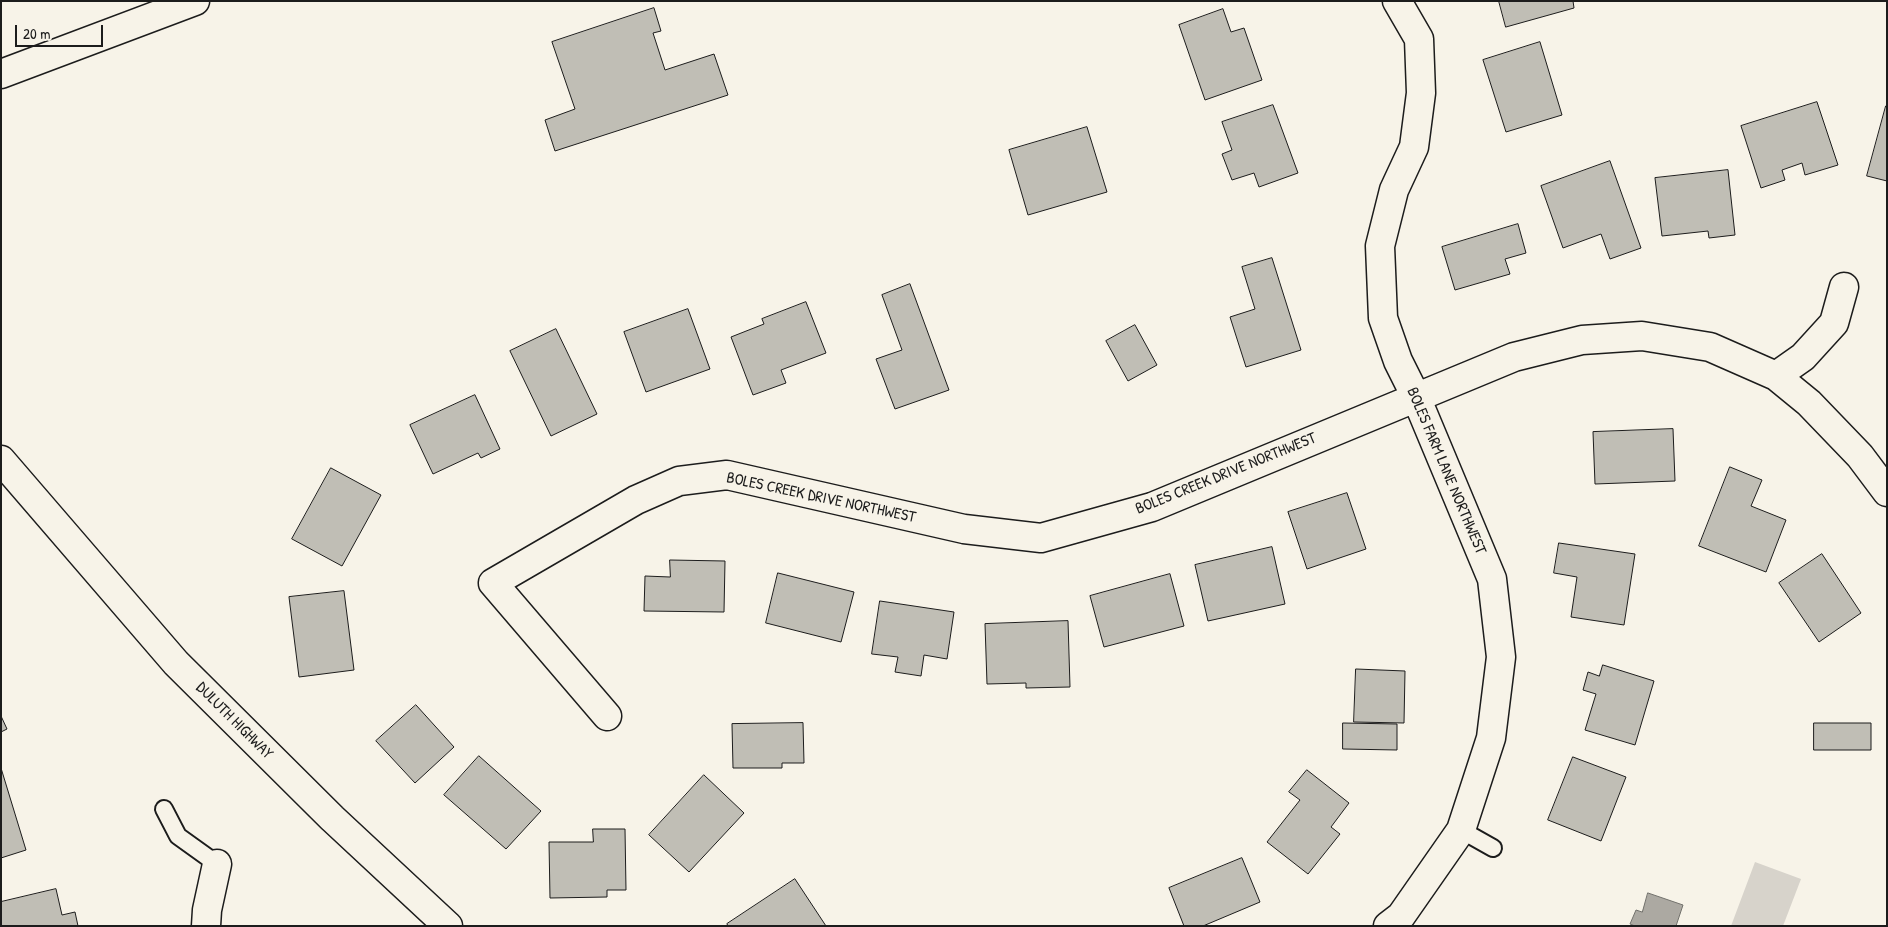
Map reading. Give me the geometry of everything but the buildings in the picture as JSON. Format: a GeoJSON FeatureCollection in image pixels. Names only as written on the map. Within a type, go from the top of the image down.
{"type":"FeatureCollection","features":[{"type":"Feature","properties":{"kind":"street"},"geometry":{"type":"LineString","coordinates":[[1,74],[195,1]]}},
{"type":"Feature","properties":{"kind":"street","name":"BOLES FARM LANE NORTHWEST"},"geometry":{"type":"LineString","coordinates":[[1388,926],[1401,916],[1460,830],[1491,738],[1501,657],[1492,579],[1416,397],[1398,361],[1383,318],[1380,246],[1394,190],[1414,147],[1421,93],[1420,39],[1397,1]]}},
{"type":"Feature","properties":{"kind":"street"},"geometry":{"type":"LineString","coordinates":[[1776,376],[1803,357],[1834,323],[1844,287]]}},
{"type":"Feature","properties":{"kind":"street","name":"BOLES CREEK DRIVE NORTHWEST"},"geometry":{"type":"LineString","coordinates":[[607,716],[493,584],[636,500],[679,481],[726,475],[964,529],[1041,538],[1152,507],[1514,357],[1582,340],[1642,336],[1710,347],[1776,376],[1822,416],[1860,456],[1887,492]]}},
{"type":"Feature","properties":{"kind":"street","name":"DULUTH HIGHWAY"},"geometry":{"type":"LineString","coordinates":[[1,460],[176,663],[332,818],[448,926]]}},
{"type":"Feature","properties":{"kind":"street"},"geometry":{"type":"LineString","coordinates":[[206,926],[207,910],[217,864]]}},
{"type":"Feature","properties":{"kind":"lane"},"geometry":{"type":"LineString","coordinates":[[164,809],[178,836],[217,864]]}},
{"type":"Feature","properties":{"kind":"lane"},"geometry":{"type":"LineString","coordinates":[[1460,830],[1493,848]]}},
{"type":"Feature","properties":{"kind":"shaded area"},"geometry":{"type":"Polygon","coordinates":[[[1755,862],[1801,879],[1783,926],[1731,926],[1755,862]]]}},
{"type":"Feature","properties":{"kind":"shaded area"},"geometry":{"type":"Polygon","coordinates":[[[1648,893],[1683,905],[1676,926],[1635,926],[1630,924],[1636,910],[1642,912],[1648,893]]]}}]}
